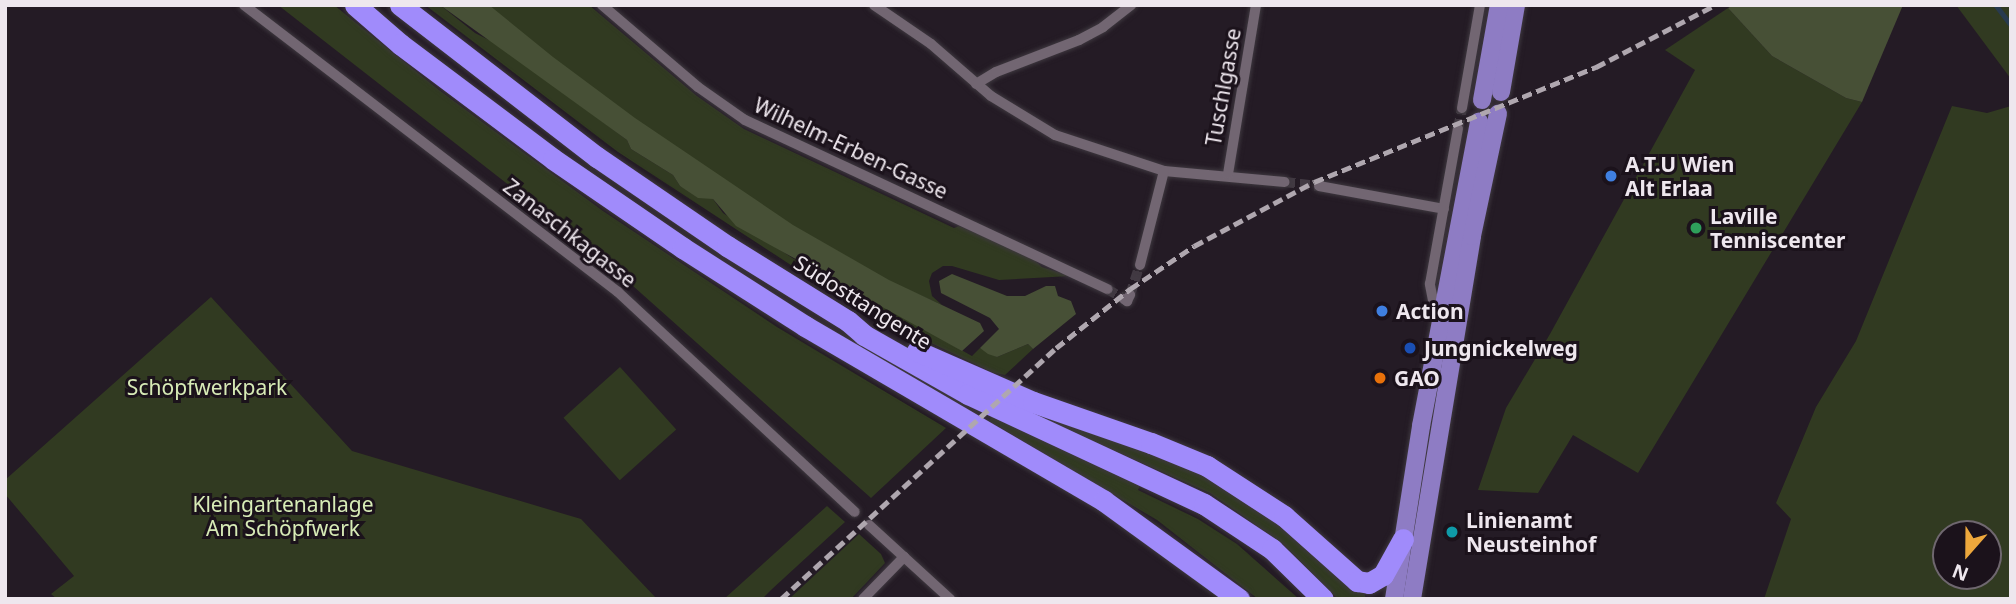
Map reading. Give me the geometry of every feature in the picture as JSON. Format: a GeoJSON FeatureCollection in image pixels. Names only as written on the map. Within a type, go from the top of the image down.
{"type":"FeatureCollection","features":[{"type":"Feature","properties":{"kind":"highway"},"geometry":{"type":"LineString","coordinates":[[355,5],[400,44],[553,159],[683,248],[805,326],[1104,501],[1160,540],[1222,592],[1238,599]]}},
{"type":"Feature","properties":{"kind":"highway","name":"Südosttangente"},"geometry":{"type":"LineString","coordinates":[[400,5],[597,157],[727,246],[848,321],[864,335],[945,382],[1215,511],[1272,549],[1323,599]]}},
{"type":"Feature","properties":{"kind":"highway"},"geometry":{"type":"LineString","coordinates":[[848,321],[869,326],[988,384],[1181,454],[1207,466],[1284,516],[1357,581],[1369,583],[1380,578],[1403,540]]}},
{"type":"Feature","properties":{"kind":"main road"},"geometry":{"type":"LineString","coordinates":[[1482,100],[1499,5]]}},
{"type":"Feature","properties":{"kind":"main road"},"geometry":{"type":"LineString","coordinates":[[1501,92],[1516,5]]}},
{"type":"Feature","properties":{"kind":"main road"},"geometry":{"type":"LineString","coordinates":[[1412,599],[1445,411],[1469,249],[1498,114]]}},
{"type":"Feature","properties":{"kind":"main road"},"geometry":{"type":"LineString","coordinates":[[1394,599],[1479,121]]}},
{"type":"Feature","properties":{"kind":"street","name":"Zanaschkagasse"},"geometry":{"type":"LineString","coordinates":[[244,5],[618,292],[855,512]]}},
{"type":"Feature","properties":{"kind":"street","name":"Wilhelm-Erben-Gasse"},"geometry":{"type":"LineString","coordinates":[[602,5],[708,94],[756,126],[1107,289]]}},
{"type":"Feature","properties":{"kind":"street"},"geometry":{"type":"LineString","coordinates":[[874,5],[931,44],[976,84],[1012,111],[1055,135],[1164,171],[1208,177],[1228,174],[1285,182]]}},
{"type":"Feature","properties":{"kind":"street"},"geometry":{"type":"LineString","coordinates":[[893,19],[898,5]]}},
{"type":"Feature","properties":{"kind":"street"},"geometry":{"type":"LineString","coordinates":[[976,84],[996,72],[1079,40],[1103,27],[1131,5]]}},
{"type":"Feature","properties":{"kind":"street","name":"Tuschlgasse"},"geometry":{"type":"LineString","coordinates":[[1228,174],[1256,5]]}},
{"type":"Feature","properties":{"kind":"street"},"geometry":{"type":"LineString","coordinates":[[1462,108],[1480,5]]}},
{"type":"Feature","properties":{"kind":"street"},"geometry":{"type":"LineString","coordinates":[[1439,334],[1430,284],[1458,129]]}},
{"type":"Feature","properties":{"kind":"street"},"geometry":{"type":"LineString","coordinates":[[1140,265],[1164,171]]}},
{"type":"Feature","properties":{"kind":"street"},"geometry":{"type":"LineString","coordinates":[[1319,186],[1444,209]]}},
{"type":"Feature","properties":{"kind":"street"},"geometry":{"type":"LineString","coordinates":[[869,525],[950,599]]}},
{"type":"Feature","properties":{"kind":"street"},"geometry":{"type":"LineString","coordinates":[[863,599],[904,557]]}},
{"type":"Feature","properties":{"kind":"green space"},"geometry":{"type":"Polygon","coordinates":[[[278,5],[334,5],[439,90],[603,211],[777,327],[946,428],[871,498],[596,253],[278,5]]]}},
{"type":"Feature","properties":{"kind":"green space"},"geometry":{"type":"Polygon","coordinates":[[[425,5],[440,5],[475,33],[501,46],[627,140],[631,149],[673,175],[680,186],[713,199],[723,213],[794,259],[807,263],[972,356],[980,348],[997,357],[1028,344],[1033,349],[1005,375],[994,373],[912,334],[803,273],[618,152],[425,5]]]}},
{"type":"Feature","properties":{"kind":"green space"},"geometry":{"type":"Polygon","coordinates":[[[440,5],[489,5],[635,118],[793,225],[889,280],[980,323],[984,331],[962,351],[736,226],[713,199],[698,198],[680,186],[673,175],[631,149],[627,140],[440,5]]]}},
{"type":"Feature","properties":{"kind":"green space"},"geometry":{"type":"Polygon","coordinates":[[[463,5],[589,5],[697,96],[744,129],[954,228],[959,226],[1030,256],[1042,267],[1070,276],[999,280],[952,266],[943,266],[932,273],[929,281],[932,296],[942,305],[832,256],[463,5]]]}},
{"type":"Feature","properties":{"kind":"green space"},"geometry":{"type":"Polygon","coordinates":[[[1734,5],[1903,5],[1862,102],[1846,98],[1772,56],[1728,8],[1734,5]]]}},
{"type":"Feature","properties":{"kind":"green space"},"geometry":{"type":"Polygon","coordinates":[[[1956,5],[2011,5],[2011,79],[1956,5]]]}},
{"type":"Feature","properties":{"kind":"green space","name":"Laville Tenniscenter"},"geometry":{"type":"Polygon","coordinates":[[[1728,8],[1772,56],[1846,98],[1862,102],[1638,473],[1573,435],[1538,493],[1478,490],[1506,408],[1550,334],[1695,70],[1665,50],[1728,8]]]}},
{"type":"Feature","properties":{"kind":"green space"},"geometry":{"type":"Polygon","coordinates":[[[1952,106],[1987,113],[2011,106],[2011,599],[1764,599],[1791,519],[1776,503],[1816,407],[1856,341],[1952,106]]]}},
{"type":"Feature","properties":{"kind":"green space"},"geometry":{"type":"Polygon","coordinates":[[[952,274],[1007,296],[1025,296],[1046,286],[1055,286],[1058,296],[1071,301],[1076,314],[1033,349],[1028,344],[997,357],[980,348],[999,329],[990,318],[941,293],[939,281],[952,274]]]}},
{"type":"Feature","properties":{"kind":"green space","name":"Kleingartenanlage Am Schöpfwerk"},"geometry":{"type":"Polygon","coordinates":[[[211,297],[352,451],[581,519],[657,599],[57,599],[51,594],[74,576],[5,494],[5,480],[211,297]]]}},
{"type":"Feature","properties":{"kind":"green space"},"geometry":{"type":"Polygon","coordinates":[[[620,367],[676,429],[620,480],[564,418],[620,367]]]}},
{"type":"Feature","properties":{"kind":"green space"},"geometry":{"type":"Polygon","coordinates":[[[1029,409],[1175,459],[1253,502],[1316,556],[1340,581],[1364,592],[1366,599],[1338,599],[1283,544],[1210,493],[1031,414],[1029,409]]]}},
{"type":"Feature","properties":{"kind":"green space"},"geometry":{"type":"Polygon","coordinates":[[[992,416],[1141,483],[1138,490],[1198,519],[1237,544],[1299,599],[1258,599],[1157,520],[989,421],[992,416]]]}},
{"type":"Feature","properties":{"kind":"green space"},"geometry":{"type":"Polygon","coordinates":[[[827,506],[845,522],[762,599],[724,599],[827,506]]]}},
{"type":"Feature","properties":{"kind":"green space"},"geometry":{"type":"Polygon","coordinates":[[[859,534],[881,554],[885,563],[851,599],[789,599],[859,534]]]}},
{"type":"Feature","properties":{"kind":"waterway"},"geometry":{"type":"LineString","coordinates":[[1996,5],[2011,25]]}},
{"type":"Feature","properties":{"kind":"tunnel"},"geometry":{"type":"LineString","coordinates":[[1458,129],[1462,108]]}},
{"type":"Feature","properties":{"kind":"tunnel"},"geometry":{"type":"LineString","coordinates":[[1285,182],[1319,186]]}},
{"type":"Feature","properties":{"kind":"tunnel"},"geometry":{"type":"LineString","coordinates":[[1130,295],[1140,265]]}},
{"type":"Feature","properties":{"kind":"tunnel"},"geometry":{"type":"LineString","coordinates":[[1107,289],[1124,299]]}},
{"type":"Feature","properties":{"kind":"railway"},"geometry":{"type":"LineString","coordinates":[[781,599],[1056,348],[1130,289],[1194,246],[1314,182],[1596,67],[1715,5]]}},
{"type":"Feature","properties":{"kind":"place","name":"A.T.U Wien Alt Erlaa"},"geometry":{"type":"Point","coordinates":[1611,176]}},
{"type":"Feature","properties":{"kind":"place","name":"Laville Tenniscenter"},"geometry":{"type":"Point","coordinates":[1696,228]}},
{"type":"Feature","properties":{"kind":"place","name":"Action"},"geometry":{"type":"Point","coordinates":[1382,311]}},
{"type":"Feature","properties":{"kind":"place","name":"Jungnickelweg"},"geometry":{"type":"Point","coordinates":[1410,348]}},
{"type":"Feature","properties":{"kind":"place","name":"GAO"},"geometry":{"type":"Point","coordinates":[1380,378]}},
{"type":"Feature","properties":{"kind":"place","name":"Linienamt Neusteinhof"},"geometry":{"type":"Point","coordinates":[1452,532]}},
{"type":"Feature","properties":{"kind":"park label","name":"Schöpfwerkpark"},"geometry":{"type":"Point","coordinates":[207,387]}}]}
